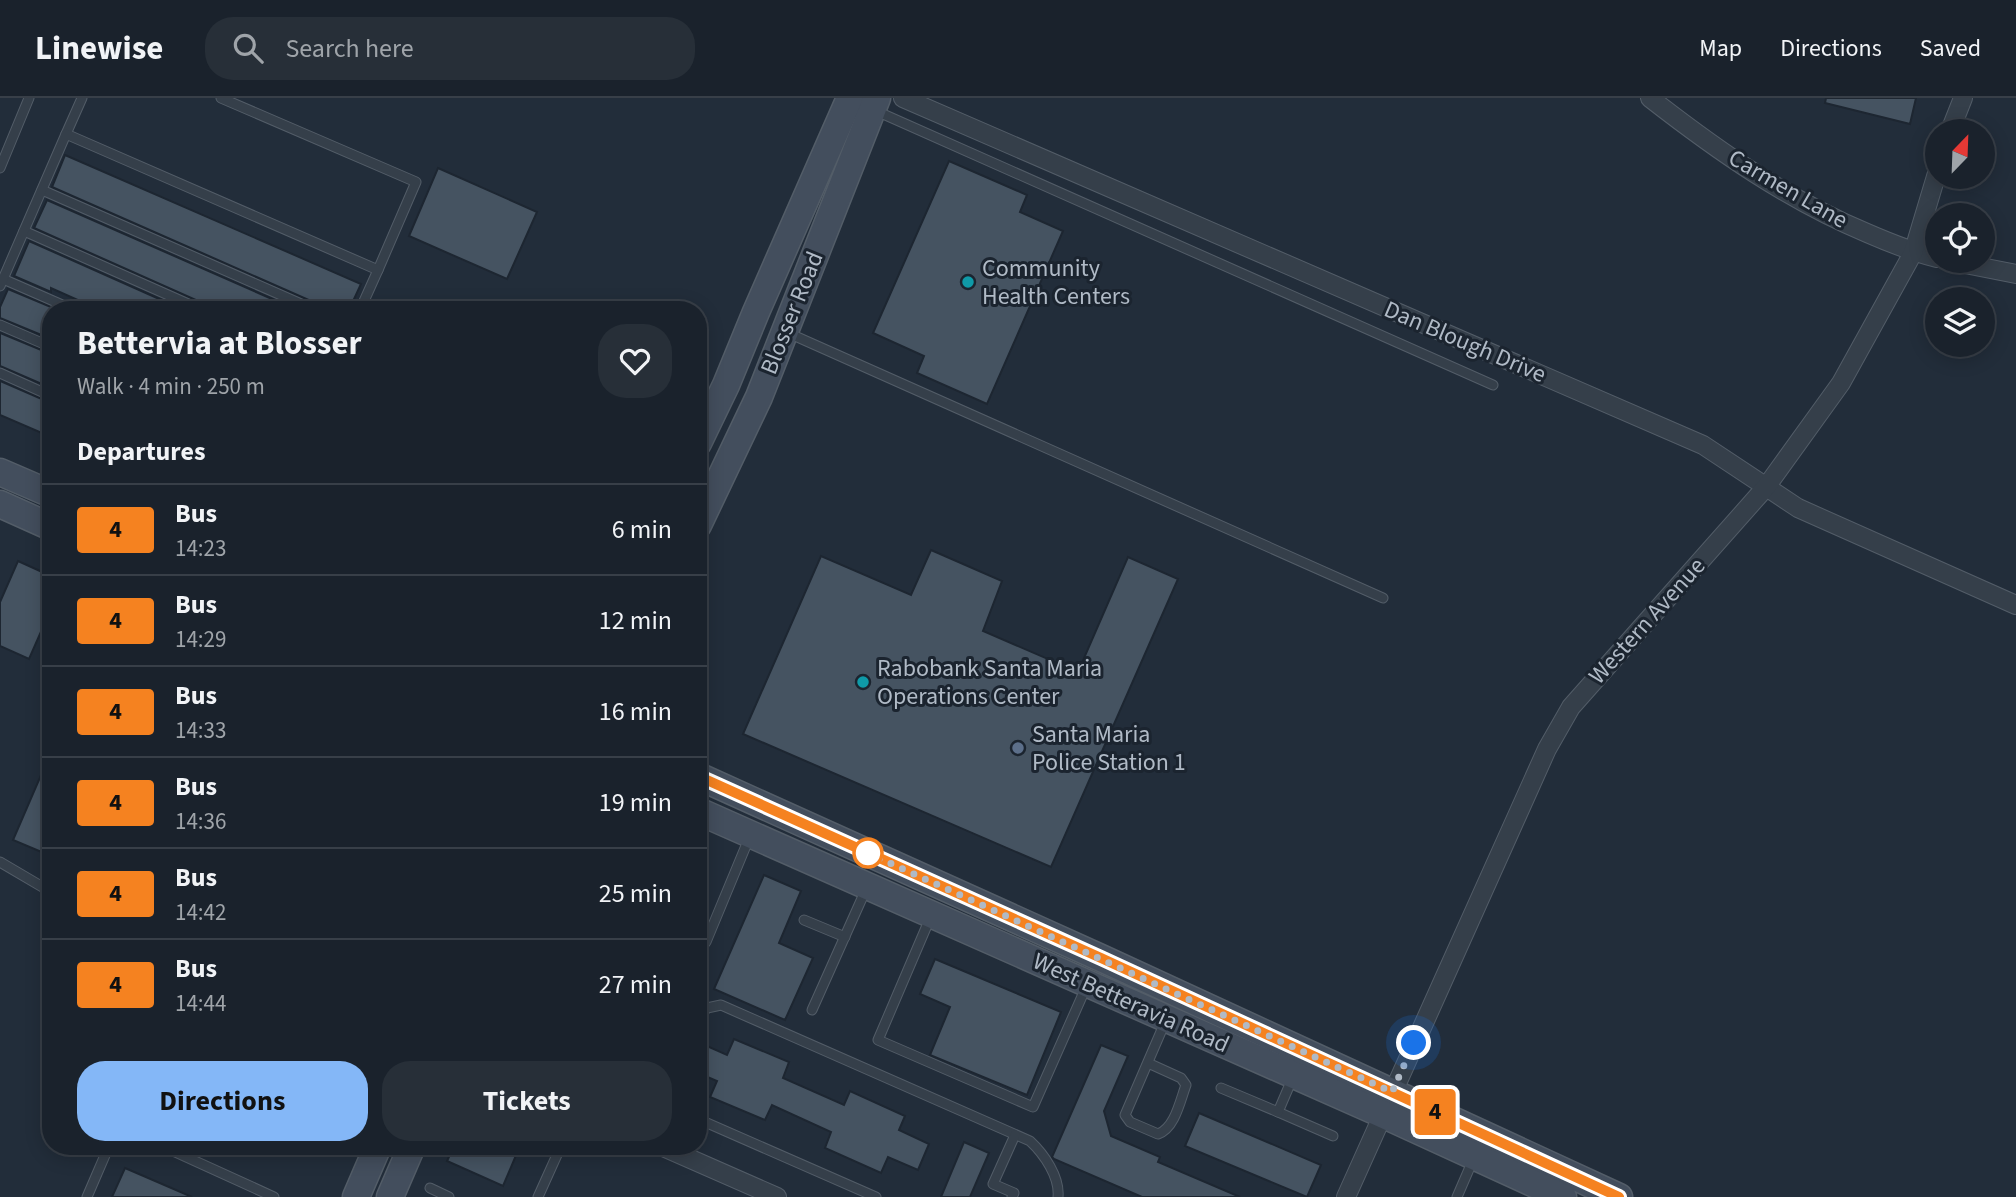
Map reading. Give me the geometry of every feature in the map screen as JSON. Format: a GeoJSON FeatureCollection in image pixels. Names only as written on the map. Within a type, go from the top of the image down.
{"type":"FeatureCollection","features":[{"type":"Feature","properties":{"kind":"main road","name":"Blosser Road"},"geometry":{"type":"LineString","coordinates":[[707,506],[785,332],[866,102]]}},
{"type":"Feature","properties":{"kind":"main road","name":"Blosser Road"},"geometry":{"type":"LineString","coordinates":[[707,424],[756,312],[866,102]]}},
{"type":"Feature","properties":{"kind":"main road"},"geometry":{"type":"LineString","coordinates":[[0,472],[42,490]]}},
{"type":"Feature","properties":{"kind":"main road"},"geometry":{"type":"LineString","coordinates":[[0,504],[42,523]]}},
{"type":"Feature","properties":{"kind":"main road","name":"West Betteravia Road"},"geometry":{"type":"LineString","coordinates":[[707,780],[1387,1103],[1619,1197]]}},
{"type":"Feature","properties":{"kind":"main road","name":"West Betteravia Road"},"geometry":{"type":"LineString","coordinates":[[707,815],[1294,1075],[1387,1103],[1475,1157],[1563,1197]]}},
{"type":"Feature","properties":{"kind":"main road"},"geometry":{"type":"LineString","coordinates":[[356,1197],[374,1155]]}},
{"type":"Feature","properties":{"kind":"main road"},"geometry":{"type":"LineString","coordinates":[[390,1197],[408,1155]]}},
{"type":"Feature","properties":{"kind":"street","name":"Dan Blough Drive"},"geometry":{"type":"LineString","coordinates":[[903,98],[1703,445],[1798,508],[2016,605]]}},
{"type":"Feature","properties":{"kind":"street","name":"Carmen Lane"},"geometry":{"type":"LineString","coordinates":[[1650,98],[1756,176],[1829,217],[1913,253],[1925,256]]}},
{"type":"Feature","properties":{"kind":"street"},"geometry":{"type":"LineString","coordinates":[[1955,119],[1963,98]]}},
{"type":"Feature","properties":{"kind":"street","name":"Western Avenue"},"geometry":{"type":"LineString","coordinates":[[1346,1197],[1547,749],[1571,707],[1766,487],[1841,383],[1913,253],[1932,189]]}},
{"type":"Feature","properties":{"kind":"street"},"geometry":{"type":"LineString","coordinates":[[1995,270],[2016,274]]}},
{"type":"Feature","properties":{"kind":"street"},"geometry":{"type":"LineString","coordinates":[[681,1155],[777,1197]]}},
{"type":"Feature","properties":{"kind":"lane"},"geometry":{"type":"LineString","coordinates":[[51,301],[1,282],[82,98]]}},
{"type":"Feature","properties":{"kind":"lane"},"geometry":{"type":"LineString","coordinates":[[221,98],[416,182],[364,301]]}},
{"type":"Feature","properties":{"kind":"lane"},"geometry":{"type":"LineString","coordinates":[[0,168],[26,99]]}},
{"type":"Feature","properties":{"kind":"lane"},"geometry":{"type":"LineString","coordinates":[[866,102],[1493,385]]}},
{"type":"Feature","properties":{"kind":"lane"},"geometry":{"type":"LineString","coordinates":[[66,134],[378,270]]}},
{"type":"Feature","properties":{"kind":"lane"},"geometry":{"type":"LineString","coordinates":[[42,190],[295,301]]}},
{"type":"Feature","properties":{"kind":"lane"},"geometry":{"type":"LineString","coordinates":[[24,231],[182,301]]}},
{"type":"Feature","properties":{"kind":"lane"},"geometry":{"type":"LineString","coordinates":[[0,325],[42,343]]}},
{"type":"Feature","properties":{"kind":"lane"},"geometry":{"type":"LineString","coordinates":[[785,332],[1383,598]]}},
{"type":"Feature","properties":{"kind":"lane"},"geometry":{"type":"LineString","coordinates":[[0,373],[42,392]]}},
{"type":"Feature","properties":{"kind":"lane"},"geometry":{"type":"LineString","coordinates":[[707,940],[751,834]]}},
{"type":"Feature","properties":{"kind":"lane"},"geometry":{"type":"LineString","coordinates":[[0,862],[42,887]]}},
{"type":"Feature","properties":{"kind":"lane"},"geometry":{"type":"LineString","coordinates":[[812,1010],[867,886]]}},
{"type":"Feature","properties":{"kind":"lane"},"geometry":{"type":"LineString","coordinates":[[931,914],[878,1040],[1033,1107],[1087,984]]}},
{"type":"Feature","properties":{"kind":"lane"},"geometry":{"type":"LineString","coordinates":[[804,920],[845,937]]}},
{"type":"Feature","properties":{"kind":"lane"},"geometry":{"type":"LineString","coordinates":[[707,1008],[721,1005],[1030,1142],[1040,1150],[1059,1188],[1058,1197]]}},
{"type":"Feature","properties":{"kind":"lane"},"geometry":{"type":"LineString","coordinates":[[1148,1063],[1181,1077],[1186,1084],[1176,1114],[1166,1131],[1158,1134],[1130,1122],[1125,1115],[1167,1019]]}},
{"type":"Feature","properties":{"kind":"lane"},"geometry":{"type":"LineString","coordinates":[[1278,1112],[1294,1075]]}},
{"type":"Feature","properties":{"kind":"lane"},"geometry":{"type":"LineString","coordinates":[[1221,1088],[1334,1136]]}},
{"type":"Feature","properties":{"kind":"lane"},"geometry":{"type":"LineString","coordinates":[[707,1123],[876,1197]]}},
{"type":"Feature","properties":{"kind":"lane"},"geometry":{"type":"LineString","coordinates":[[1012,1197],[1014,1193],[993,1184],[1015,1135]]}},
{"type":"Feature","properties":{"kind":"lane"},"geometry":{"type":"LineString","coordinates":[[87,1197],[105,1155]]}},
{"type":"Feature","properties":{"kind":"lane"},"geometry":{"type":"LineString","coordinates":[[182,1155],[274,1197]]}},
{"type":"Feature","properties":{"kind":"lane"},"geometry":{"type":"LineString","coordinates":[[538,1197],[557,1155]]}},
{"type":"Feature","properties":{"kind":"lane"},"geometry":{"type":"LineString","coordinates":[[1457,1197],[1475,1157]]}},
{"type":"Feature","properties":{"kind":"lane"},"geometry":{"type":"LineString","coordinates":[[430,1188],[449,1197]]}},
{"type":"Feature","properties":{"kind":"building"},"geometry":{"type":"Polygon","coordinates":[[[1826,98],[1916,98],[1910,124],[1825,103],[1826,98]]]}},
{"type":"Feature","properties":{"kind":"building"},"geometry":{"type":"Polygon","coordinates":[[[65,155],[361,284],[353,301],[311,301],[52,187],[65,155]]]}},
{"type":"Feature","properties":{"kind":"building","name":"Community Health Centers"},"geometry":{"type":"Polygon","coordinates":[[[949,161],[1027,195],[1020,212],[1063,231],[987,404],[917,373],[924,356],[873,333],[949,161]]]}},
{"type":"Feature","properties":{"kind":"building"},"geometry":{"type":"Polygon","coordinates":[[[438,168],[537,212],[507,279],[409,236],[438,168]]]}},
{"type":"Feature","properties":{"kind":"building"},"geometry":{"type":"Polygon","coordinates":[[[47,200],[277,301],[198,301],[34,228],[47,200]]]}},
{"type":"Feature","properties":{"kind":"building"},"geometry":{"type":"Polygon","coordinates":[[[29,241],[164,301],[80,301],[14,276],[29,241]]]}},
{"type":"Feature","properties":{"kind":"building"},"geometry":{"type":"Polygon","coordinates":[[[8,289],[42,303],[42,335],[0,318],[0,307],[8,289]]]}},
{"type":"Feature","properties":{"kind":"building"},"geometry":{"type":"Polygon","coordinates":[[[0,333],[42,350],[42,384],[0,366],[0,333]]]}},
{"type":"Feature","properties":{"kind":"building"},"geometry":{"type":"Polygon","coordinates":[[[0,381],[42,399],[42,433],[0,415],[0,381]]]}},
{"type":"Feature","properties":{"kind":"building"},"geometry":{"type":"Polygon","coordinates":[[[931,550],[1002,581],[983,631],[1078,672],[1128,557],[1178,579],[1051,867],[743,734],[821,556],[911,595],[931,550]]]}},
{"type":"Feature","properties":{"kind":"building"},"geometry":{"type":"Polygon","coordinates":[[[18,561],[42,572],[42,629],[29,659],[0,646],[0,602],[18,561]]]}},
{"type":"Feature","properties":{"kind":"building"},"geometry":{"type":"Polygon","coordinates":[[[42,773],[42,852],[13,840],[42,773]]]}},
{"type":"Feature","properties":{"kind":"building"},"geometry":{"type":"Polygon","coordinates":[[[764,875],[801,891],[779,943],[813,958],[785,1020],[714,989],[764,875]]]}},
{"type":"Feature","properties":{"kind":"building"},"geometry":{"type":"Polygon","coordinates":[[[935,959],[1061,1012],[1027,1095],[930,1055],[950,1007],[920,994],[935,959]]]}},
{"type":"Feature","properties":{"kind":"building"},"geometry":{"type":"Polygon","coordinates":[[[734,1039],[789,1062],[783,1078],[844,1105],[850,1091],[905,1116],[899,1130],[929,1144],[918,1170],[888,1157],[881,1173],[825,1148],[831,1132],[772,1105],[765,1120],[710,1097],[717,1081],[707,1077],[707,1046],[727,1055],[734,1039]]]}},
{"type":"Feature","properties":{"kind":"building"},"geometry":{"type":"Polygon","coordinates":[[[1101,1045],[1128,1056],[1104,1111],[1111,1136],[1160,1157],[1158,1162],[1240,1197],[1142,1197],[1052,1157],[1101,1045]]]}},
{"type":"Feature","properties":{"kind":"building"},"geometry":{"type":"Polygon","coordinates":[[[1199,1113],[1321,1165],[1307,1197],[1185,1146],[1199,1113]]]}},
{"type":"Feature","properties":{"kind":"building"},"geometry":{"type":"Polygon","coordinates":[[[964,1142],[989,1153],[970,1197],[941,1197],[964,1142]]]}},
{"type":"Feature","properties":{"kind":"building"},"geometry":{"type":"Polygon","coordinates":[[[450,1155],[516,1155],[503,1186],[447,1161],[450,1155]]]}},
{"type":"Feature","properties":{"kind":"building"},"geometry":{"type":"Polygon","coordinates":[[[125,1168],[192,1197],[112,1197],[125,1168]]]}},
{"type":"Feature","properties":{"kind":"bus line","name":"4"},"geometry":{"type":"LineString","coordinates":[[707,780],[1619,1197]]}},
{"type":"Feature","properties":{"kind":"place","name":"Community Health Centers"},"geometry":{"type":"Point","coordinates":[968,282]}},
{"type":"Feature","properties":{"kind":"place","name":"Rabobank Santa Maria Operations Center"},"geometry":{"type":"Point","coordinates":[863,682]}},
{"type":"Feature","properties":{"kind":"place","name":"Santa Maria Police Station 1"},"geometry":{"type":"Point","coordinates":[1018,748]}},
{"type":"Feature","properties":{"kind":"route"},"geometry":{"type":"LineString","coordinates":[[868,853],[1392,1092],[1414,1043]]}}]}
